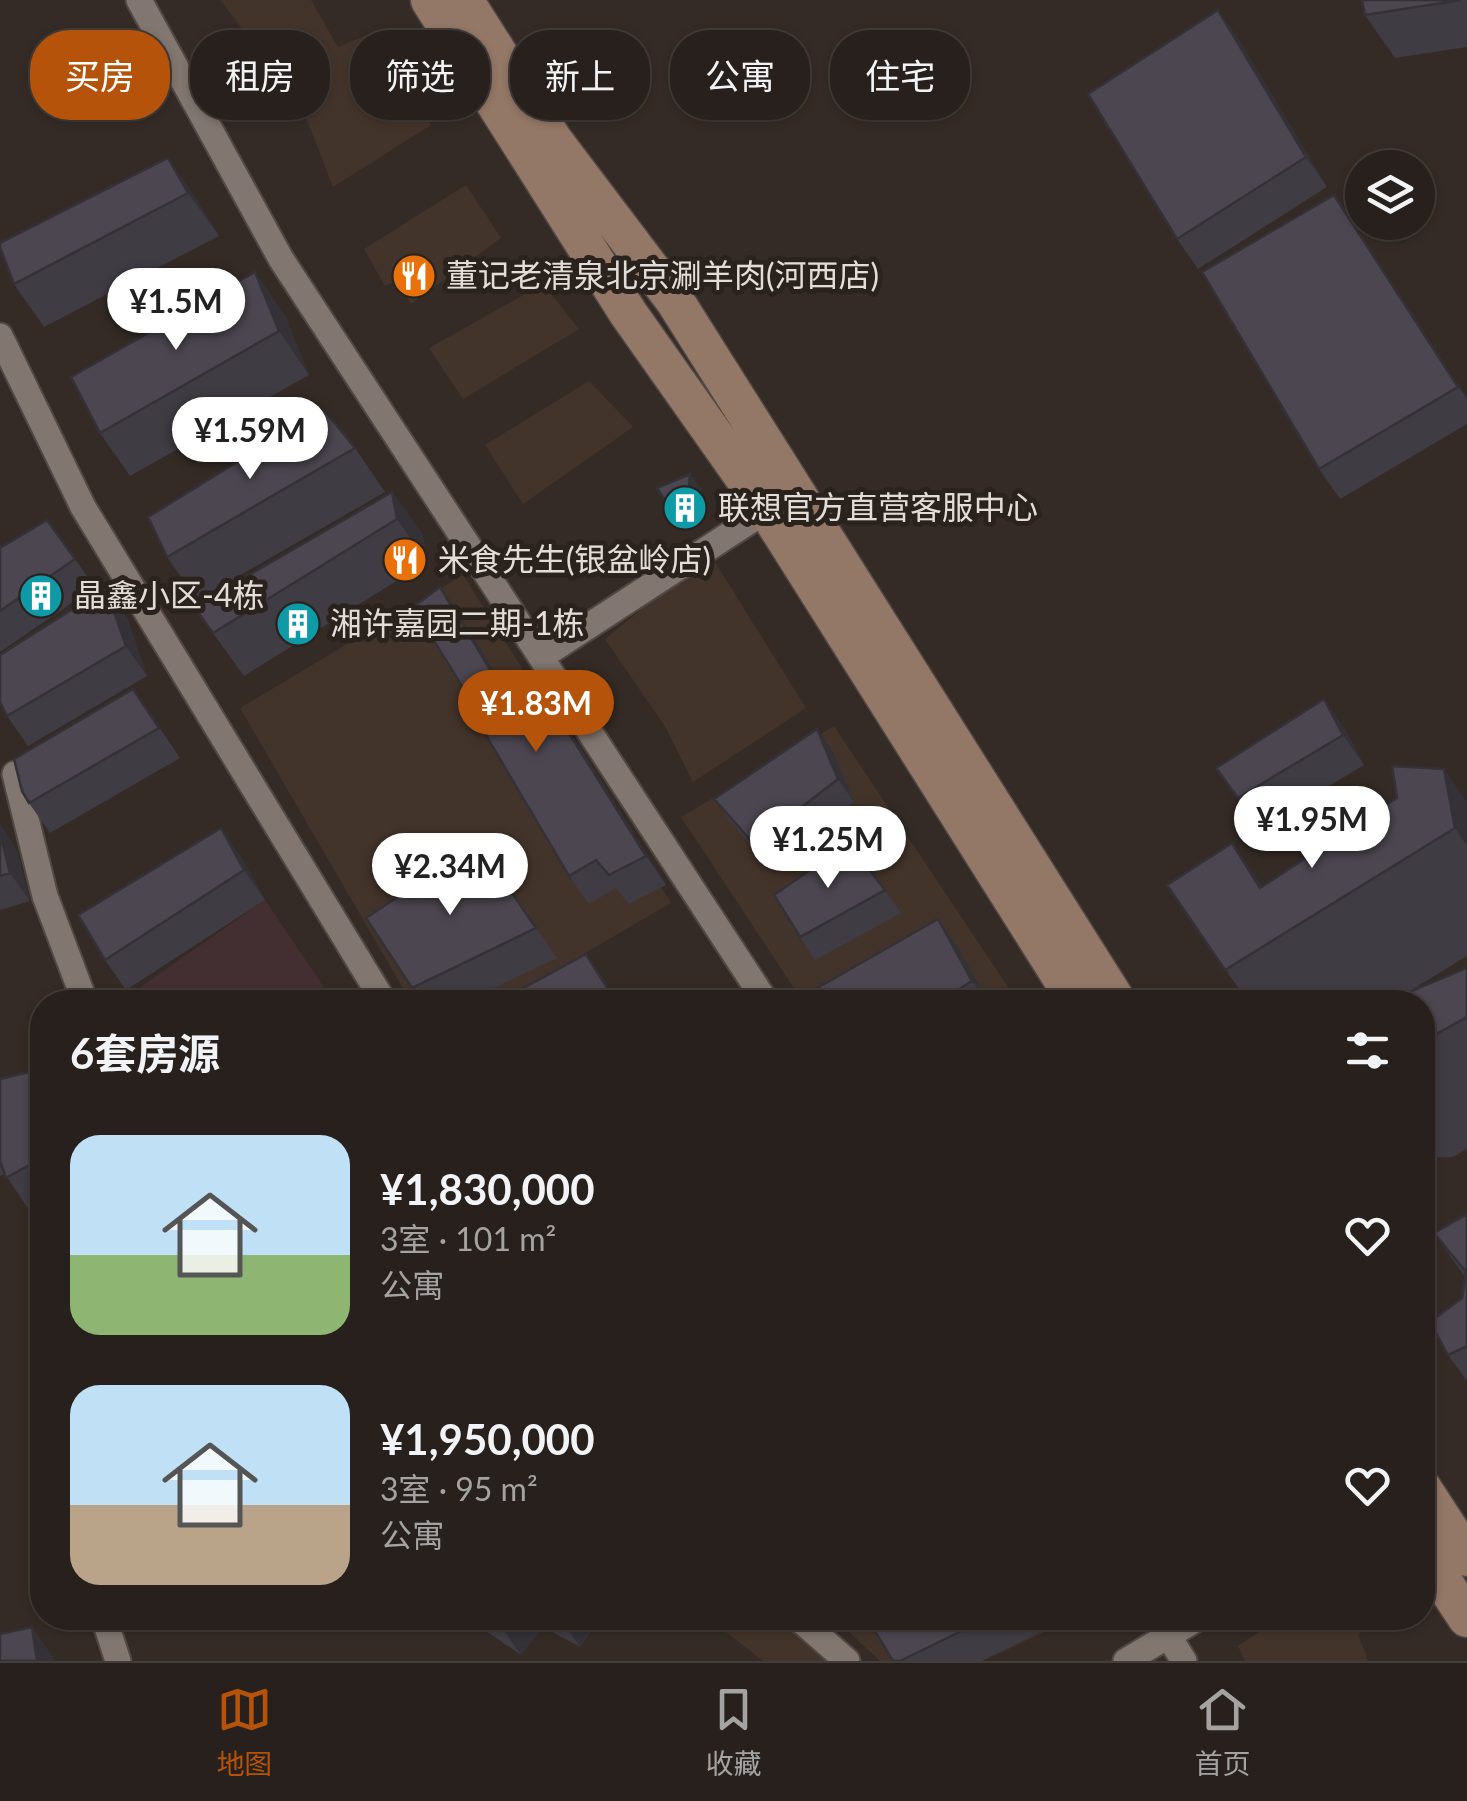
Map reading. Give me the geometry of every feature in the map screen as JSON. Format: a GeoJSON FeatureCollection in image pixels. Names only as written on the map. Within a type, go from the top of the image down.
{"type":"FeatureCollection","features":[{"type":"Feature","properties":{"kind":"main road"},"geometry":{"type":"LineString","coordinates":[[430,0],[628,313],[767,510],[1069,990]]}},
{"type":"Feature","properties":{"kind":"main road"},"geometry":{"type":"LineString","coordinates":[[464,0],[553,140],[675,301],[1109,990]]}},
{"type":"Feature","properties":{"kind":"main road"},"geometry":{"type":"LineString","coordinates":[[1435,1508],[1467,1556]]}},
{"type":"Feature","properties":{"kind":"main road"},"geometry":{"type":"LineString","coordinates":[[1435,1570],[1467,1618]]}},
{"type":"Feature","properties":{"kind":"street"},"geometry":{"type":"LineString","coordinates":[[138,0],[281,260],[758,990]]}},
{"type":"Feature","properties":{"kind":"street"},"geometry":{"type":"LineString","coordinates":[[0,336],[82,507],[377,990]]}},
{"type":"Feature","properties":{"kind":"street"},"geometry":{"type":"LineString","coordinates":[[541,657],[767,510]]}},
{"type":"Feature","properties":{"kind":"street"},"geometry":{"type":"LineString","coordinates":[[15,774],[45,896],[80,990]]}},
{"type":"Feature","properties":{"kind":"street"},"geometry":{"type":"LineString","coordinates":[[108,1630],[118,1661]]}},
{"type":"Feature","properties":{"kind":"street"},"geometry":{"type":"LineString","coordinates":[[812,1630],[847,1661]]}},
{"type":"Feature","properties":{"kind":"street"},"geometry":{"type":"LineString","coordinates":[[1126,1661],[1160,1630]]}},
{"type":"Feature","properties":{"kind":"street"},"geometry":{"type":"LineString","coordinates":[[1165,1630],[1184,1661]]}},
{"type":"Feature","properties":{"kind":"shaded area"},"geometry":{"type":"Polygon","coordinates":[[[220,0],[311,0],[328,30],[243,30],[220,0]]]}},
{"type":"Feature","properties":{"kind":"shaded area"},"geometry":{"type":"Polygon","coordinates":[[[330,33],[338,47],[350,42],[350,120],[428,120],[431,125],[333,187],[306,120],[330,120],[330,33]]]}},
{"type":"Feature","properties":{"kind":"shaded area"},"geometry":{"type":"Polygon","coordinates":[[[466,185],[501,238],[411,304],[398,280],[385,286],[364,249],[466,185]]]}},
{"type":"Feature","properties":{"kind":"shaded area"},"geometry":{"type":"Polygon","coordinates":[[[543,284],[579,329],[463,399],[429,348],[543,284]]]}},
{"type":"Feature","properties":{"kind":"shaded area"},"geometry":{"type":"Polygon","coordinates":[[[589,381],[633,427],[523,504],[485,445],[589,381]]]}},
{"type":"Feature","properties":{"kind":"shaded area"},"geometry":{"type":"Polygon","coordinates":[[[710,554],[806,708],[693,782],[666,728],[605,639],[710,554]]]}},
{"type":"Feature","properties":{"kind":"shaded area"},"geometry":{"type":"Polygon","coordinates":[[[463,575],[671,903],[522,990],[404,990],[240,708],[463,575]]]}},
{"type":"Feature","properties":{"kind":"shaded area"},"geometry":{"type":"Polygon","coordinates":[[[834,726],[1010,990],[795,990],[681,817],[834,726]]]}},
{"type":"Feature","properties":{"kind":"shaded area"},"geometry":{"type":"Polygon","coordinates":[[[265,900],[326,990],[136,990],[265,900]]]}},
{"type":"Feature","properties":{"kind":"shaded area"},"geometry":{"type":"Polygon","coordinates":[[[801,1630],[835,1661],[763,1661],[726,1632],[801,1630]]]}},
{"type":"Feature","properties":{"kind":"shaded area"},"geometry":{"type":"Polygon","coordinates":[[[847,1630],[1049,1630],[983,1661],[880,1661],[847,1630]]]}},
{"type":"Feature","properties":{"kind":"shaded area"},"geometry":{"type":"Polygon","coordinates":[[[1261,1630],[1365,1630],[1358,1634],[1368,1661],[1245,1661],[1238,1646],[1261,1630]]]}},
{"type":"Feature","properties":{"kind":"building"},"geometry":{"type":"Polygon","coordinates":[[[1362,0],[1461,0],[1365,15],[1362,0]]]}},
{"type":"Feature","properties":{"kind":"building"},"geometry":{"type":"Polygon","coordinates":[[[1218,10],[1306,157],[1177,239],[1088,94],[1218,10]]]}},
{"type":"Feature","properties":{"kind":"building"},"geometry":{"type":"Polygon","coordinates":[[[168,158],[188,193],[14,284],[0,243],[168,158]]]}},
{"type":"Feature","properties":{"kind":"building"},"geometry":{"type":"Polygon","coordinates":[[[1334,195],[1345,212],[1345,240],[1363,240],[1458,387],[1319,469],[1202,272],[1334,195]]]}},
{"type":"Feature","properties":{"kind":"building"},"geometry":{"type":"Polygon","coordinates":[[[255,272],[279,331],[100,433],[71,377],[255,272]]]}},
{"type":"Feature","properties":{"kind":"building"},"geometry":{"type":"Polygon","coordinates":[[[323,409],[355,448],[167,557],[148,517],[323,409]]]}},
{"type":"Feature","properties":{"kind":"building"},"geometry":{"type":"Polygon","coordinates":[[[690,474],[688,498],[668,505],[657,488],[690,474]]]}},
{"type":"Feature","properties":{"kind":"building"},"geometry":{"type":"Polygon","coordinates":[[[392,492],[397,519],[213,633],[194,607],[392,492]]]}},
{"type":"Feature","properties":{"kind":"building"},"geometry":{"type":"Polygon","coordinates":[[[47,520],[75,559],[0,611],[0,548],[47,520]]]}},
{"type":"Feature","properties":{"kind":"building"},"geometry":{"type":"Polygon","coordinates":[[[440,587],[505,694],[519,685],[543,725],[557,714],[646,856],[609,875],[596,860],[569,876],[474,715],[478,712],[413,607],[440,587]]]}},
{"type":"Feature","properties":{"kind":"building"},"geometry":{"type":"Polygon","coordinates":[[[106,588],[126,646],[7,716],[0,702],[0,655],[106,588]]]}},
{"type":"Feature","properties":{"kind":"building"},"geometry":{"type":"Polygon","coordinates":[[[133,689],[159,728],[29,803],[14,759],[133,689]]]}},
{"type":"Feature","properties":{"kind":"building"},"geometry":{"type":"Polygon","coordinates":[[[1324,699],[1343,735],[1238,798],[1216,768],[1324,699]]]}},
{"type":"Feature","properties":{"kind":"building"},"geometry":{"type":"Polygon","coordinates":[[[817,729],[838,779],[754,844],[714,799],[817,729]]]}},
{"type":"Feature","properties":{"kind":"building"},"geometry":{"type":"Polygon","coordinates":[[[1392,766],[1444,769],[1455,828],[1225,970],[1167,885],[1232,843],[1260,888],[1397,798],[1392,766]]]}},
{"type":"Feature","properties":{"kind":"building"},"geometry":{"type":"Polygon","coordinates":[[[221,828],[244,870],[105,960],[78,915],[221,828]]]}},
{"type":"Feature","properties":{"kind":"building"},"geometry":{"type":"Polygon","coordinates":[[[0,833],[10,873],[0,876],[0,833]]]}},
{"type":"Feature","properties":{"kind":"building"},"geometry":{"type":"Polygon","coordinates":[[[478,843],[536,928],[412,988],[366,918],[478,843]]]}},
{"type":"Feature","properties":{"kind":"building"},"geometry":{"type":"Polygon","coordinates":[[[849,843],[885,890],[800,937],[774,895],[849,843]]]}},
{"type":"Feature","properties":{"kind":"building"},"geometry":{"type":"Polygon","coordinates":[[[938,919],[972,981],[958,990],[814,990],[938,919]]]}},
{"type":"Feature","properties":{"kind":"building"},"geometry":{"type":"Polygon","coordinates":[[[586,954],[608,990],[520,990],[586,954]]]}},
{"type":"Feature","properties":{"kind":"building"},"geometry":{"type":"Polygon","coordinates":[[[1467,968],[1467,1017],[1435,1035],[1435,990],[1414,990],[1467,968]]]}},
{"type":"Feature","properties":{"kind":"building"},"geometry":{"type":"Polygon","coordinates":[[[30,1072],[30,1165],[6,1178],[0,1161],[0,1079],[30,1072]]]}},
{"type":"Feature","properties":{"kind":"building"},"geometry":{"type":"Polygon","coordinates":[[[1467,1214],[1467,1346],[1448,1355],[1435,1331],[1435,1318],[1462,1298],[1466,1272],[1435,1232],[1467,1214]]]}},
{"type":"Feature","properties":{"kind":"building"},"geometry":{"type":"Polygon","coordinates":[[[30,1627],[37,1661],[0,1661],[0,1634],[30,1627]]]}},
{"type":"Feature","properties":{"kind":"building"},"geometry":{"type":"Polygon","coordinates":[[[874,1630],[963,1630],[900,1661],[893,1661],[874,1630]]]}},
{"type":"Feature","properties":{"kind":"place","name":"董记老清泉北京涮羊肉(河西店)"},"geometry":{"type":"Point","coordinates":[414,276]}},
{"type":"Feature","properties":{"kind":"place","name":"联想官方直营客服中心"},"geometry":{"type":"Point","coordinates":[685,508]}},
{"type":"Feature","properties":{"kind":"place","name":"米食先生(银盆岭店)"},"geometry":{"type":"Point","coordinates":[405,560]}},
{"type":"Feature","properties":{"kind":"place","name":"晶鑫小区-4栋"},"geometry":{"type":"Point","coordinates":[41,596]}},
{"type":"Feature","properties":{"kind":"place","name":"湘许嘉园二期-1栋"},"geometry":{"type":"Point","coordinates":[298,624]}}]}
